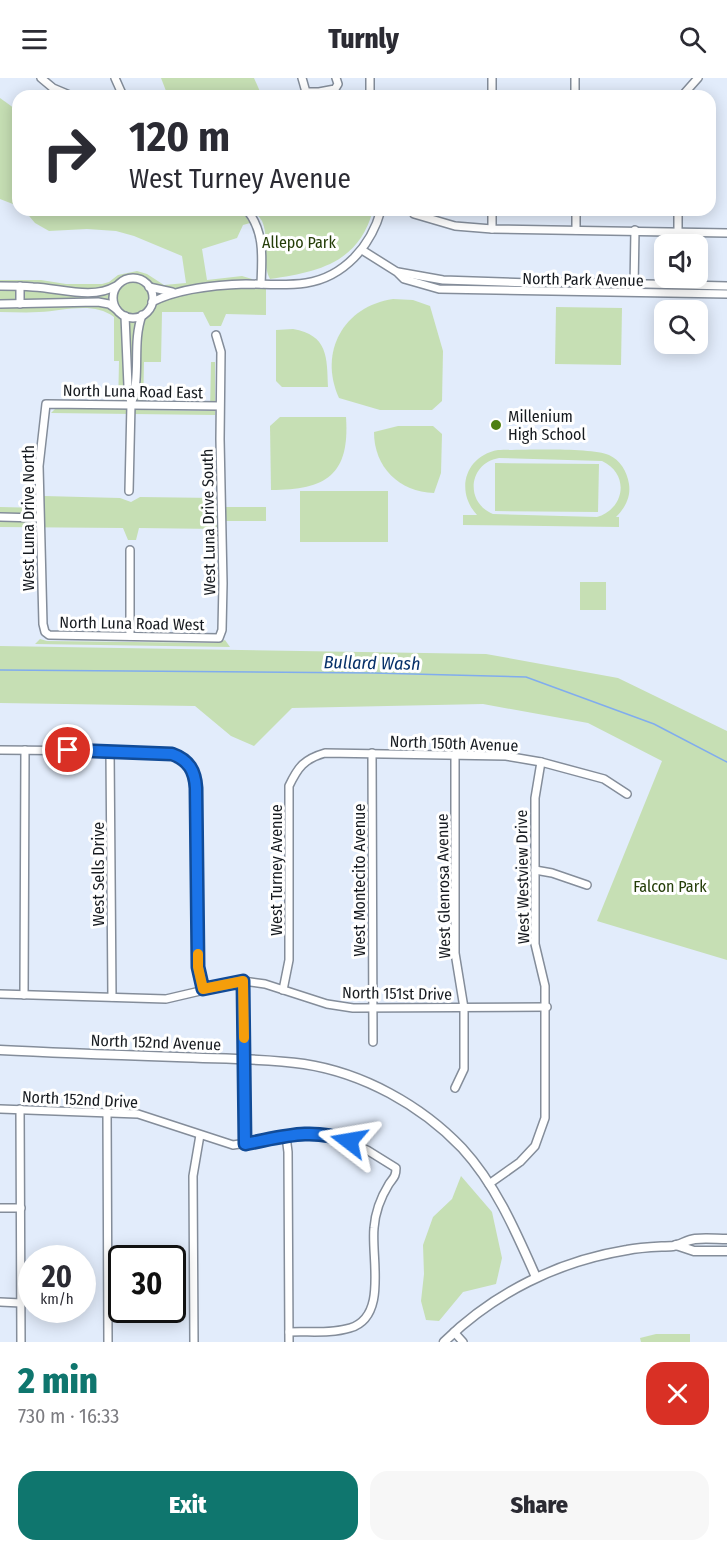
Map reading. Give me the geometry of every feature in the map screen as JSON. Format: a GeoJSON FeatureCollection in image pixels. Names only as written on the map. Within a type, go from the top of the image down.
{"type":"FeatureCollection","features":[{"type":"Feature","properties":{"kind":"street"},"geometry":{"type":"LineString","coordinates":[[41,78],[58,90]]}},
{"type":"Feature","properties":{"kind":"street"},"geometry":{"type":"LineString","coordinates":[[330,90],[335,89],[338,84],[336,78]]}},
{"type":"Feature","properties":{"kind":"street"},"geometry":{"type":"LineString","coordinates":[[687,90],[698,78]]}},
{"type":"Feature","properties":{"kind":"street"},"geometry":{"type":"LineString","coordinates":[[251,216],[260,235],[261,284]]}},
{"type":"Feature","properties":{"kind":"street"},"geometry":{"type":"LineString","coordinates":[[152,302],[174,293],[233,285],[299,284],[317,280],[346,264],[362,250],[379,216]]}},
{"type":"Feature","properties":{"kind":"street"},"geometry":{"type":"LineString","coordinates":[[421,216],[455,226],[492,229],[727,233]]}},
{"type":"Feature","properties":{"kind":"street"},"geometry":{"type":"LineString","coordinates":[[492,216],[492,229]]}},
{"type":"Feature","properties":{"kind":"street"},"geometry":{"type":"LineString","coordinates":[[576,216],[576,230]]}},
{"type":"Feature","properties":{"kind":"street"},"geometry":{"type":"LineString","coordinates":[[678,216],[678,232]]}},
{"type":"Feature","properties":{"kind":"street"},"geometry":{"type":"LineString","coordinates":[[634,294],[635,230]]}},
{"type":"Feature","properties":{"kind":"street","name":"North Park Avenue"},"geometry":{"type":"LineString","coordinates":[[362,250],[404,279],[431,288],[634,294],[727,294]]}},
{"type":"Feature","properties":{"kind":"street","name":"North Park Avenue"},"geometry":{"type":"LineString","coordinates":[[397,272],[443,280],[530,284],[566,282],[727,286]]}},
{"type":"Feature","properties":{"kind":"street"},"geometry":{"type":"LineString","coordinates":[[0,286],[35,286],[66,292],[102,292],[116,286],[121,281],[133,278],[139,279],[149,287],[174,293]]}},
{"type":"Feature","properties":{"kind":"street"},"geometry":{"type":"LineString","coordinates":[[474,290],[475,281]]}},
{"type":"Feature","properties":{"kind":"street"},"geometry":{"type":"LineString","coordinates":[[20,286],[20,304]]}},
{"type":"Feature","properties":{"kind":"street"},"geometry":{"type":"LineString","coordinates":[[116,286],[112,297],[116,309]]}},
{"type":"Feature","properties":{"kind":"street"},"geometry":{"type":"LineString","coordinates":[[131,404],[136,387],[137,328],[142,315],[152,302],[149,287]]}},
{"type":"Feature","properties":{"kind":"street"},"geometry":{"type":"LineString","coordinates":[[0,304],[98,302],[109,304],[125,316],[142,315]]}},
{"type":"Feature","properties":{"kind":"street"},"geometry":{"type":"LineString","coordinates":[[125,316],[131,404],[129,491]]}},
{"type":"Feature","properties":{"kind":"street","name":"West Luna Drive South"},"geometry":{"type":"LineString","coordinates":[[216,335],[221,352],[223,583],[222,630],[219,638]]}},
{"type":"Feature","properties":{"kind":"street","name":"North Luna Road East"},"geometry":{"type":"LineString","coordinates":[[46,404],[220,406]]}},
{"type":"Feature","properties":{"kind":"street","name":"West Luna Drive North"},"geometry":{"type":"LineString","coordinates":[[45,632],[39,518],[39,466],[46,404]]}},
{"type":"Feature","properties":{"kind":"street"},"geometry":{"type":"LineString","coordinates":[[0,517],[39,518]]}},
{"type":"Feature","properties":{"kind":"street"},"geometry":{"type":"LineString","coordinates":[[130,550],[130,636]]}},
{"type":"Feature","properties":{"kind":"street","name":"North Luna Road West"},"geometry":{"type":"LineString","coordinates":[[45,632],[50,636],[219,638]]}},
{"type":"Feature","properties":{"kind":"street"},"geometry":{"type":"LineString","coordinates":[[0,750],[172,754],[179,756],[189,764],[193,771],[196,788],[198,967],[203,989]]}},
{"type":"Feature","properties":{"kind":"street"},"geometry":{"type":"LineString","coordinates":[[24,995],[25,750]]}},
{"type":"Feature","properties":{"kind":"street","name":"West Sells Drive"},"geometry":{"type":"LineString","coordinates":[[110,751],[112,997]]}},
{"type":"Feature","properties":{"kind":"street","name":"North 150th Avenue"},"geometry":{"type":"LineString","coordinates":[[311,757],[324,753],[506,756],[541,762],[604,779],[627,795]]}},
{"type":"Feature","properties":{"kind":"street","name":"West Montecito Avenue"},"geometry":{"type":"LineString","coordinates":[[372,753],[373,1042]]}},
{"type":"Feature","properties":{"kind":"street","name":"West Glenrosa Avenue"},"geometry":{"type":"LineString","coordinates":[[455,754],[455,953],[464,1008],[464,1069],[455,1088]]}},
{"type":"Feature","properties":{"kind":"street","name":"West Turney Avenue"},"geometry":{"type":"LineString","coordinates":[[282,990],[289,960],[289,786],[297,769],[311,757]]}},
{"type":"Feature","properties":{"kind":"street","name":"West Westview Drive"},"geometry":{"type":"LineString","coordinates":[[489,1184],[526,1156],[535,1146],[543,1127],[546,1109],[547,1008],[536,944],[535,789],[541,762]]}},
{"type":"Feature","properties":{"kind":"street"},"geometry":{"type":"LineString","coordinates":[[535,870],[552,873],[587,885]]}},
{"type":"Feature","properties":{"kind":"street"},"geometry":{"type":"LineString","coordinates":[[243,981],[245,1144]]}},
{"type":"Feature","properties":{"kind":"street","name":"North 151st Drive"},"geometry":{"type":"LineString","coordinates":[[0,994],[166,999],[243,981],[265,984],[327,1004],[353,1008],[547,1008]]}},
{"type":"Feature","properties":{"kind":"street","name":"North 152nd Avenue"},"geometry":{"type":"LineString","coordinates":[[0,1050],[297,1064],[327,1069],[372,1085],[427,1117],[453,1140],[489,1184],[505,1210],[536,1277]]}},
{"type":"Feature","properties":{"kind":"street","name":"North 152nd Drive"},"geometry":{"type":"LineString","coordinates":[[0,1109],[138,1114],[232,1145],[311,1133],[331,1135],[367,1150],[396,1168],[396,1177],[389,1184],[380,1204],[374,1227],[372,1309],[363,1321],[351,1328],[289,1332]]}},
{"type":"Feature","properties":{"kind":"street"},"geometry":{"type":"LineString","coordinates":[[20,1109],[21,1245]]}},
{"type":"Feature","properties":{"kind":"street"},"geometry":{"type":"LineString","coordinates":[[107,1112],[108,1342]]}},
{"type":"Feature","properties":{"kind":"street"},"geometry":{"type":"LineString","coordinates":[[194,1342],[193,1176],[200,1135]]}},
{"type":"Feature","properties":{"kind":"street"},"geometry":{"type":"LineString","coordinates":[[286,1136],[290,1342]]}},
{"type":"Feature","properties":{"kind":"street"},"geometry":{"type":"LineString","coordinates":[[0,1208],[21,1208]]}},
{"type":"Feature","properties":{"kind":"street"},"geometry":{"type":"LineString","coordinates":[[444,1342],[495,1301],[536,1277],[572,1263],[607,1253],[676,1245],[694,1239],[727,1239]]}},
{"type":"Feature","properties":{"kind":"street"},"geometry":{"type":"LineString","coordinates":[[676,1245],[694,1251],[727,1251]]}},
{"type":"Feature","properties":{"kind":"street"},"geometry":{"type":"LineString","coordinates":[[0,1302],[18,1302]]}},
{"type":"Feature","properties":{"kind":"street"},"geometry":{"type":"LineString","coordinates":[[21,1323],[21,1342]]}},
{"type":"Feature","properties":{"kind":"street"},"geometry":{"type":"LineString","coordinates":[[454,1332],[463,1342]]}},
{"type":"Feature","properties":{"kind":"green space"},"geometry":{"type":"Polygon","coordinates":[[[161,78],[254,78],[259,90],[166,90],[161,78]]]}},
{"type":"Feature","properties":{"kind":"green space"},"geometry":{"type":"Polygon","coordinates":[[[0,98],[12,107],[12,204],[0,199],[0,98]]]}},
{"type":"Feature","properties":{"kind":"green space"},"geometry":{"type":"Polygon","coordinates":[[[29,216],[245,216],[250,223],[243,225],[237,238],[202,249],[207,280],[242,276],[252,279],[252,288],[266,288],[266,315],[226,314],[221,326],[210,326],[203,312],[162,312],[161,362],[144,362],[143,410],[210,411],[211,362],[215,362],[215,415],[51,413],[55,409],[118,409],[119,361],[114,361],[114,317],[106,312],[88,308],[0,312],[0,280],[102,284],[118,275],[137,271],[147,274],[164,285],[186,283],[182,256],[134,236],[116,231],[87,229],[49,231],[35,223],[29,216]]]}},
{"type":"Feature","properties":{"kind":"green space","name":"Allepo Park"},"geometry":{"type":"Polygon","coordinates":[[[257,216],[371,216],[358,242],[334,262],[304,273],[270,279],[267,272],[265,235],[261,220],[257,216]]]}},
{"type":"Feature","properties":{"kind":"green space"},"geometry":{"type":"Polygon","coordinates":[[[393,299],[413,300],[430,306],[443,351],[442,401],[432,410],[380,410],[339,398],[333,381],[334,348],[349,321],[376,303],[393,299]]]}},
{"type":"Feature","properties":{"kind":"green space"},"geometry":{"type":"Polygon","coordinates":[[[556,307],[622,308],[621,365],[555,364],[556,307]]]}},
{"type":"Feature","properties":{"kind":"green space"},"geometry":{"type":"Polygon","coordinates":[[[293,329],[313,336],[319,342],[326,357],[328,387],[282,387],[276,381],[276,330],[293,329]]]}},
{"type":"Feature","properties":{"kind":"green space"},"geometry":{"type":"Polygon","coordinates":[[[280,417],[346,417],[344,453],[339,466],[331,475],[306,487],[271,490],[270,426],[280,417]]]}},
{"type":"Feature","properties":{"kind":"green space"},"geometry":{"type":"Polygon","coordinates":[[[398,426],[433,426],[442,434],[441,473],[434,493],[421,492],[400,482],[391,475],[378,456],[374,432],[398,426]]]}},
{"type":"Feature","properties":{"kind":"green space"},"geometry":{"type":"Polygon","coordinates":[[[538,449],[600,452],[613,457],[622,466],[629,484],[627,502],[616,517],[619,517],[619,527],[463,525],[463,515],[477,515],[466,496],[467,476],[478,459],[498,450],[538,449]],[[499,458],[481,467],[476,475],[474,492],[477,501],[493,514],[597,517],[614,507],[620,491],[617,474],[602,461],[499,458]]]}},
{"type":"Feature","properties":{"kind":"green space"},"geometry":{"type":"Polygon","coordinates":[[[495,463],[599,464],[598,512],[495,511],[495,463]]]}},
{"type":"Feature","properties":{"kind":"green space"},"geometry":{"type":"Polygon","coordinates":[[[300,491],[388,491],[388,542],[300,542],[300,491]]]}},
{"type":"Feature","properties":{"kind":"green space"},"geometry":{"type":"Polygon","coordinates":[[[44,496],[120,498],[131,502],[140,497],[216,498],[217,507],[266,507],[266,521],[217,521],[217,529],[139,528],[136,540],[128,540],[123,528],[0,527],[0,507],[44,508],[44,496]]]}},
{"type":"Feature","properties":{"kind":"green space"},"geometry":{"type":"Polygon","coordinates":[[[580,582],[606,582],[606,610],[580,610],[580,582]]]}},
{"type":"Feature","properties":{"kind":"green space"},"geometry":{"type":"Polygon","coordinates":[[[40,639],[47,641],[217,643],[225,640],[230,647],[35,644],[40,639]]]}},
{"type":"Feature","properties":{"kind":"green space","name":"Falcon Park"},"geometry":{"type":"Polygon","coordinates":[[[0,646],[486,654],[618,678],[727,731],[727,960],[597,921],[662,761],[588,723],[483,704],[292,708],[254,746],[231,736],[195,706],[0,703],[0,646]]]}},
{"type":"Feature","properties":{"kind":"green space"},"geometry":{"type":"Polygon","coordinates":[[[461,1176],[492,1212],[502,1258],[496,1284],[463,1292],[439,1321],[426,1320],[421,1301],[424,1274],[423,1245],[433,1217],[452,1199],[461,1176]]]}},
{"type":"Feature","properties":{"kind":"green space"},"geometry":{"type":"Polygon","coordinates":[[[656,1334],[690,1334],[690,1342],[641,1342],[640,1338],[656,1334]]]}},
{"type":"Feature","properties":{"kind":"waterway","name":"Bullard Wash"},"geometry":{"type":"LineString","coordinates":[[0,670],[373,673],[526,677],[654,724],[727,762]]}},
{"type":"Feature","properties":{"kind":"slow traffic"},"geometry":{"type":"LineString","coordinates":[[198,954],[198,967],[203,989],[243,981],[244,1038]]}},
{"type":"Feature","properties":{"kind":"place","name":"Millenium High School"},"geometry":{"type":"Point","coordinates":[496,425]}},
{"type":"Feature","properties":{"kind":"route"},"geometry":{"type":"LineString","coordinates":[[68,750],[172,754],[179,756],[189,764],[196,780],[198,967],[203,989],[243,981],[245,1144],[311,1133],[331,1135],[349,1141]]}}]}
